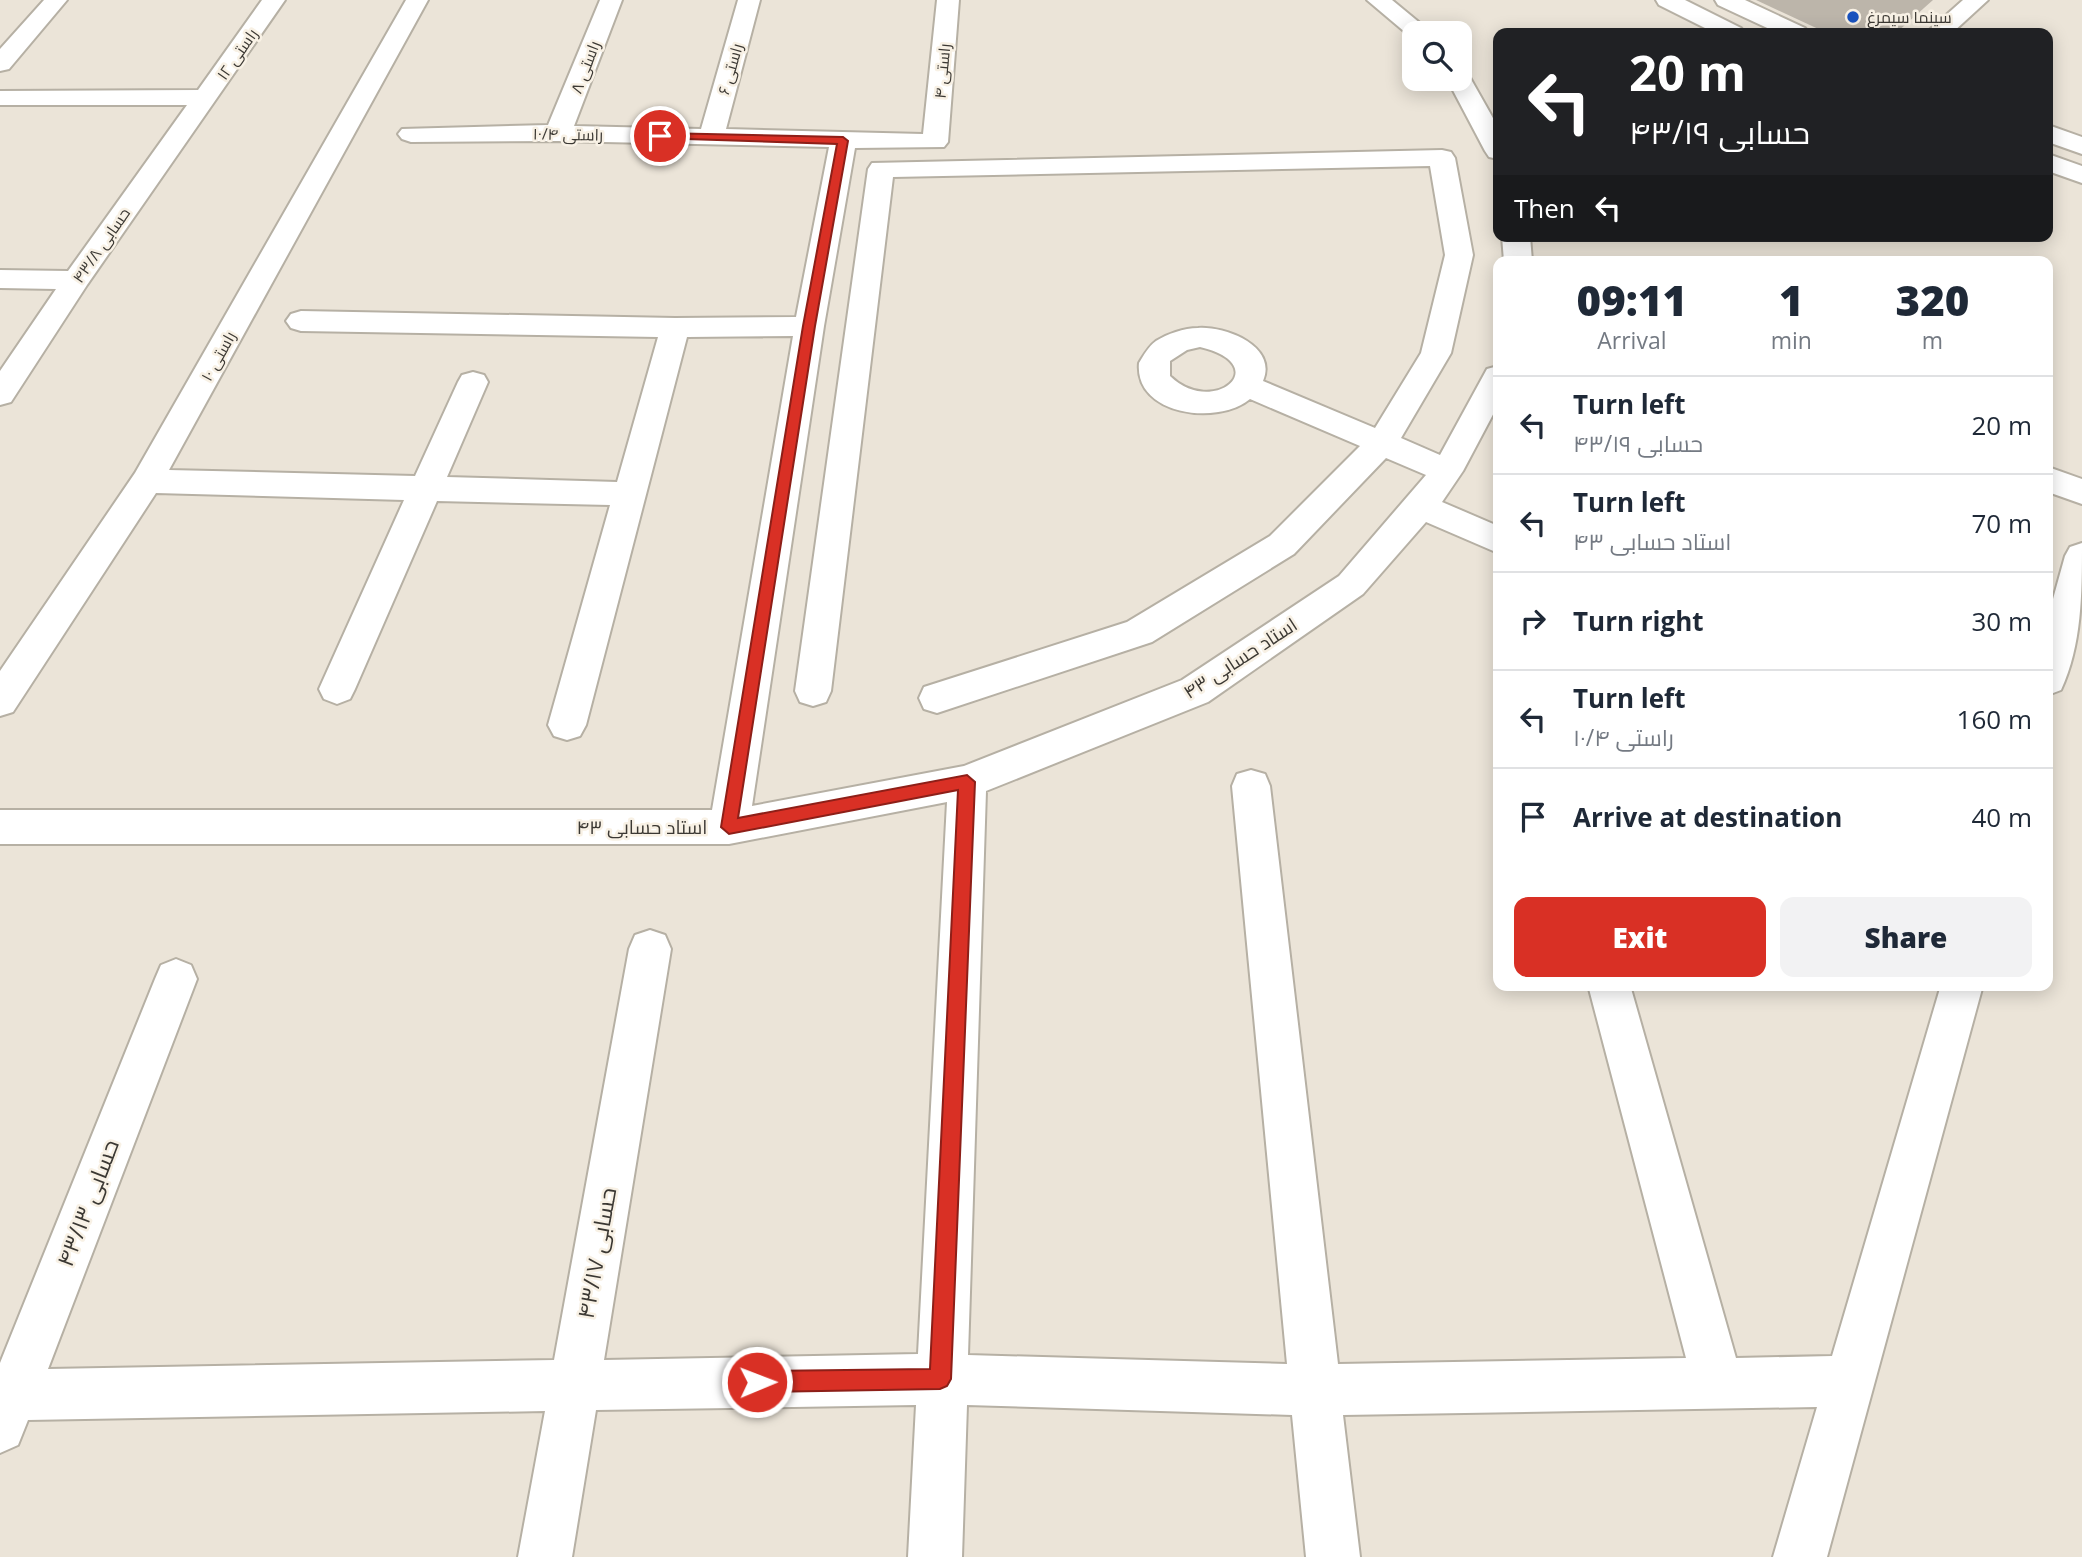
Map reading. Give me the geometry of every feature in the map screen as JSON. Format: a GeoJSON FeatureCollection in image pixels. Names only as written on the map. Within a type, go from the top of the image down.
{"type":"FeatureCollection","features":[{"type":"Feature","properties":{"kind":"street"},"geometry":{"type":"LineString","coordinates":[[0,64],[56,0]]}},
{"type":"Feature","properties":{"kind":"street","name":"راستی ۱۰"},"geometry":{"type":"LineString","coordinates":[[0,701],[147,481],[417,0]]}},
{"type":"Feature","properties":{"kind":"street","name":"راستی ۸"},"geometry":{"type":"LineString","coordinates":[[558,133],[611,0]]}},
{"type":"Feature","properties":{"kind":"street","name":"راستی ۶"},"geometry":{"type":"LineString","coordinates":[[710,137],[750,0]]}},
{"type":"Feature","properties":{"kind":"street","name":"راستی ۴"},"geometry":{"type":"LineString","coordinates":[[935,142],[948,0]]}},
{"type":"Feature","properties":{"kind":"street"},"geometry":{"type":"LineString","coordinates":[[1378,0],[1405,21]]}},
{"type":"Feature","properties":{"kind":"street"},"geometry":{"type":"LineString","coordinates":[[1667,0],[1723,28]]}},
{"type":"Feature","properties":{"kind":"street"},"geometry":{"type":"LineString","coordinates":[[1726,0],[1786,28]]}},
{"type":"Feature","properties":{"kind":"street"},"geometry":{"type":"LineString","coordinates":[[1944,28],[1977,0]]}},
{"type":"Feature","properties":{"kind":"street","name":"راستی ۱۲"},"geometry":{"type":"LineString","coordinates":[[207,97],[271,5]]}},
{"type":"Feature","properties":{"kind":"street"},"geometry":{"type":"LineString","coordinates":[[1466,91],[1493,142]]}},
{"type":"Feature","properties":{"kind":"street"},"geometry":{"type":"LineString","coordinates":[[0,98],[207,97]]}},
{"type":"Feature","properties":{"kind":"street","name":"حسابی ۴۳/۸"},"geometry":{"type":"LineString","coordinates":[[0,395],[76,279],[207,97]]}},
{"type":"Feature","properties":{"kind":"street","name":"راستی ۱۰/۴"},"geometry":{"type":"LineString","coordinates":[[411,134],[558,133],[935,142]]}},
{"type":"Feature","properties":{"kind":"street"},"geometry":{"type":"LineString","coordinates":[[2053,135],[2082,146]]}},
{"type":"Feature","properties":{"kind":"street"},"geometry":{"type":"LineString","coordinates":[[729,827],[809,326],[843,141]]}},
{"type":"Feature","properties":{"kind":"street"},"geometry":{"type":"LineString","coordinates":[[813,691],[881,169],[1442,158],[1459,255],[1436,353],[1382,443],[1282,545],[1139,632],[937,698]]}},
{"type":"Feature","properties":{"kind":"street"},"geometry":{"type":"LineString","coordinates":[[2053,164],[2082,175]]}},
{"type":"Feature","properties":{"kind":"street"},"geometry":{"type":"LineString","coordinates":[[0,279],[76,279]]}},
{"type":"Feature","properties":{"kind":"street"},"geometry":{"type":"LineString","coordinates":[[301,321],[675,328],[809,326]]}},
{"type":"Feature","properties":{"kind":"street"},"geometry":{"type":"LineString","coordinates":[[567,725],[675,328]]}},
{"type":"Feature","properties":{"kind":"street"},"geometry":{"type":"LineString","coordinates":[[337,689],[473,382]]}},
{"type":"Feature","properties":{"kind":"street","name":"استاد حسابی ۴۳"},"geometry":{"type":"LineString","coordinates":[[0,827],[729,827],[967,782],[1195,691],[1350,585],[1421,506],[1447,471],[1493,385]]}},
{"type":"Feature","properties":{"kind":"street"},"geometry":{"type":"LineString","coordinates":[[1248,386],[1447,471]]}},
{"type":"Feature","properties":{"kind":"street"},"geometry":{"type":"LineString","coordinates":[[147,481],[628,494]]}},
{"type":"Feature","properties":{"kind":"street"},"geometry":{"type":"LineString","coordinates":[[2053,481],[2082,492]]}},
{"type":"Feature","properties":{"kind":"street"},"geometry":{"type":"LineString","coordinates":[[1421,506],[1493,538]]}},
{"type":"Feature","properties":{"kind":"street"},"geometry":{"type":"LineString","coordinates":[[2053,662],[2082,556]]}},
{"type":"Feature","properties":{"kind":"street"},"geometry":{"type":"LineString","coordinates":[[935,1557],[940,1379],[967,782]]}},
{"type":"Feature","properties":{"kind":"street"},"geometry":{"type":"LineString","coordinates":[[1251,786],[1333,1557]]}},
{"type":"Feature","properties":{"kind":"street","name":"حسابی ۴۳/۱۷"},"geometry":{"type":"LineString","coordinates":[[545,1557],[650,949]]}},
{"type":"Feature","properties":{"kind":"street","name":"حسابی ۴۳/۱۳"},"geometry":{"type":"LineString","coordinates":[[6,1411],[176,979]]}},
{"type":"Feature","properties":{"kind":"street"},"geometry":{"type":"LineString","coordinates":[[1611,991],[1718,1383]]}},
{"type":"Feature","properties":{"kind":"street"},"geometry":{"type":"LineString","coordinates":[[1800,1557],[1960,991]]}},
{"type":"Feature","properties":{"kind":"street"},"geometry":{"type":"LineString","coordinates":[[6,1411],[575,1385],[940,1379],[1315,1390],[1850,1381]]}},
{"type":"Feature","properties":{"kind":"building","name":"سینما سیمرغ"},"geometry":{"type":"Polygon","coordinates":[[[1756,0],[1933,0],[1902,28],[1816,28],[1756,0]]]}},
{"type":"Feature","properties":{"kind":"place","name":"سینما سیمرغ"},"geometry":{"type":"Point","coordinates":[1853,17]}},
{"type":"Feature","properties":{"kind":"route"},"geometry":{"type":"LineString","coordinates":[[660,136],[843,141],[809,326],[729,827],[967,782],[940,1379],[757,1382]]}}]}
